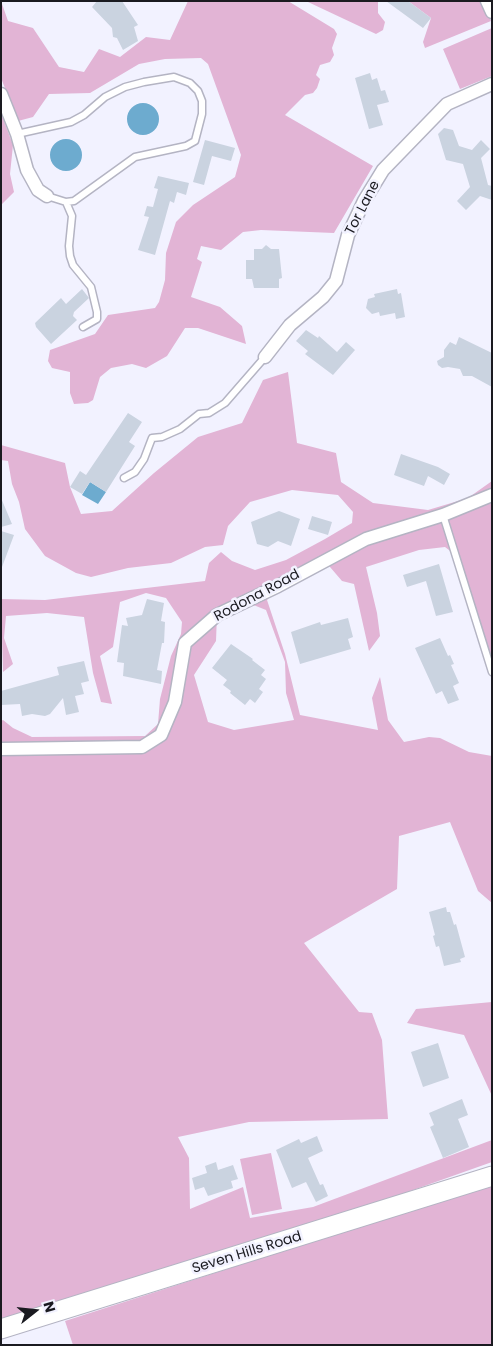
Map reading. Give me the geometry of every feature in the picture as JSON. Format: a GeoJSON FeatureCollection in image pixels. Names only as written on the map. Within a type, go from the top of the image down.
{"type":"FeatureCollection","features":[{"type":"Feature","properties":{"kind":"main road","name":"Seven Hills Road"},"geometry":{"type":"LineString","coordinates":[[1,1329],[492,1176]]}},
{"type":"Feature","properties":{"kind":"street"},"geometry":{"type":"LineString","coordinates":[[487,1],[492,12]]}},
{"type":"Feature","properties":{"kind":"street","name":"Tor Lane"},"geometry":{"type":"LineString","coordinates":[[265,356],[290,325],[323,297],[336,281],[348,235],[364,201],[383,170],[447,104],[492,84]]}},
{"type":"Feature","properties":{"kind":"street"},"geometry":{"type":"LineString","coordinates":[[1,94],[17,134],[27,170],[38,190],[47,196]]}},
{"type":"Feature","properties":{"kind":"street","name":"Rodona Road"},"geometry":{"type":"LineString","coordinates":[[1,749],[142,747],[161,735],[175,702],[185,643],[217,615],[278,586],[366,539],[443,514],[492,495]]}},
{"type":"Feature","properties":{"kind":"lane"},"geometry":{"type":"LineString","coordinates":[[17,134],[71,122],[84,115],[105,97],[125,87],[144,82],[174,77],[190,83],[198,91],[202,100],[202,114],[195,141],[186,146],[135,157],[74,201],[66,202],[47,196]]}},
{"type":"Feature","properties":{"kind":"lane"},"geometry":{"type":"LineString","coordinates":[[66,202],[72,216],[69,246],[73,265],[91,287],[97,312],[97,319],[83,327]]}},
{"type":"Feature","properties":{"kind":"lane"},"geometry":{"type":"LineString","coordinates":[[124,478],[135,472],[144,459],[152,438],[162,437],[180,429],[199,414],[209,413],[225,403],[265,356]]}},
{"type":"Feature","properties":{"kind":"lane"},"geometry":{"type":"LineString","coordinates":[[443,514],[492,672]]}},
{"type":"Feature","properties":{"kind":"shaded area"},"geometry":{"type":"Polygon","coordinates":[[[1,1],[8,21],[33,28],[59,67],[84,72],[99,49],[120,57],[146,37],[170,40],[188,1],[288,1],[334,29],[337,34],[332,48],[334,55],[330,62],[320,65],[316,75],[320,79],[317,88],[313,93],[305,95],[285,115],[373,166],[334,233],[261,230],[243,232],[221,250],[201,246],[197,259],[202,262],[191,297],[220,307],[242,326],[246,344],[198,328],[185,328],[167,356],[146,368],[132,364],[111,368],[100,377],[93,400],[88,403],[74,404],[70,393],[70,372],[52,368],[48,361],[50,350],[95,334],[108,315],[155,308],[159,302],[165,280],[166,253],[176,222],[193,205],[235,177],[241,155],[208,64],[201,58],[165,59],[139,64],[90,93],[49,94],[33,117],[18,121],[1,78],[1,1]]]}},
{"type":"Feature","properties":{"kind":"shaded area"},"geometry":{"type":"Polygon","coordinates":[[[378,1],[378,13],[385,22],[383,30],[376,34],[308,2],[378,1]]]}},
{"type":"Feature","properties":{"kind":"shaded area"},"geometry":{"type":"Polygon","coordinates":[[[408,1],[481,1],[491,21],[425,48],[423,42],[431,18],[408,1]]]}},
{"type":"Feature","properties":{"kind":"shaded area"},"geometry":{"type":"Polygon","coordinates":[[[492,28],[492,76],[460,89],[443,49],[492,28]]]}},
{"type":"Feature","properties":{"kind":"shaded area"},"geometry":{"type":"Polygon","coordinates":[[[1,113],[13,145],[10,174],[14,192],[1,205],[1,113]]]}},
{"type":"Feature","properties":{"kind":"shaded area"},"geometry":{"type":"Polygon","coordinates":[[[288,372],[297,443],[336,453],[341,482],[373,503],[428,510],[468,498],[492,481],[492,660],[483,641],[458,557],[445,547],[419,550],[366,567],[377,613],[380,636],[369,651],[354,584],[342,581],[324,560],[278,586],[267,600],[285,654],[300,715],[378,730],[372,698],[380,677],[388,720],[404,742],[429,737],[440,738],[469,752],[492,756],[492,903],[478,891],[450,822],[399,836],[397,889],[304,943],[359,1012],[372,1013],[382,1040],[388,1119],[249,1122],[178,1137],[189,1158],[190,1209],[243,1187],[250,1218],[313,1207],[492,1140],[492,1162],[320,1223],[1,1320],[1,721],[3,720],[13,728],[32,737],[145,736],[158,724],[160,699],[171,656],[181,634],[182,622],[166,598],[146,593],[120,602],[113,647],[100,656],[112,704],[101,702],[93,673],[84,617],[47,613],[6,616],[4,638],[13,664],[3,672],[1,599],[45,600],[205,581],[209,563],[221,552],[232,561],[255,570],[286,560],[325,539],[352,523],[353,512],[338,495],[292,490],[250,502],[228,526],[223,545],[205,547],[171,563],[128,568],[91,577],[76,573],[45,556],[25,529],[19,502],[12,484],[8,461],[1,460],[1,445],[65,463],[70,487],[81,514],[112,511],[198,437],[242,423],[263,380],[288,372]],[[246,602],[217,615],[216,641],[194,675],[208,722],[234,730],[294,720],[286,693],[285,662],[266,610],[246,602]]]}},
{"type":"Feature","properties":{"kind":"shaded area"},"geometry":{"type":"Polygon","coordinates":[[[492,1002],[492,1096],[464,1035],[407,1023],[416,1009],[492,1002]]]}},
{"type":"Feature","properties":{"kind":"shaded area"},"geometry":{"type":"Polygon","coordinates":[[[271,1153],[282,1209],[252,1215],[240,1159],[271,1153]]]}},
{"type":"Feature","properties":{"kind":"shaded area"},"geometry":{"type":"Polygon","coordinates":[[[492,1184],[492,1345],[73,1345],[65,1321],[492,1184]]]}},
{"type":"Feature","properties":{"kind":"water"},"geometry":{"type":"Polygon","coordinates":[[[143,103],[149,104],[154,108],[158,113],[158,125],[154,130],[149,134],[143,135],[137,134],[132,130],[128,125],[127,119],[128,113],[132,108],[137,104],[143,103]]]}},
{"type":"Feature","properties":{"kind":"water"},"geometry":{"type":"Polygon","coordinates":[[[66,139],[72,140],[77,144],[81,149],[81,161],[77,166],[72,170],[66,171],[60,170],[55,166],[51,161],[50,155],[51,149],[55,144],[60,140],[66,139]]]}},
{"type":"Feature","properties":{"kind":"water"},"geometry":{"type":"Polygon","coordinates":[[[90,482],[106,492],[98,504],[82,495],[90,482]]]}},
{"type":"Feature","properties":{"kind":"building"},"geometry":{"type":"Polygon","coordinates":[[[97,1],[122,1],[138,25],[134,27],[138,41],[123,50],[117,38],[113,37],[112,28],[92,7],[97,1]]]}},
{"type":"Feature","properties":{"kind":"building"},"geometry":{"type":"Polygon","coordinates":[[[386,1],[408,1],[431,18],[423,28],[386,1]]]}},
{"type":"Feature","properties":{"kind":"building"},"geometry":{"type":"Polygon","coordinates":[[[370,73],[372,80],[377,78],[381,91],[385,90],[389,102],[377,105],[383,125],[369,129],[355,78],[370,73]]]}},
{"type":"Feature","properties":{"kind":"building"},"geometry":{"type":"Polygon","coordinates":[[[444,128],[453,130],[459,146],[472,150],[481,140],[490,149],[481,158],[488,185],[492,186],[492,200],[480,196],[466,210],[457,201],[470,187],[463,164],[446,160],[438,134],[444,128]]]}},
{"type":"Feature","properties":{"kind":"building"},"geometry":{"type":"Polygon","coordinates":[[[205,140],[235,148],[231,161],[212,156],[204,185],[193,182],[205,140]]]}},
{"type":"Feature","properties":{"kind":"building"},"geometry":{"type":"Polygon","coordinates":[[[158,176],[189,183],[186,195],[177,192],[174,203],[170,201],[155,255],[138,250],[149,217],[144,216],[147,206],[153,207],[158,189],[154,188],[158,176]]]}},
{"type":"Feature","properties":{"kind":"building"},"geometry":{"type":"Polygon","coordinates":[[[266,245],[271,249],[279,249],[282,278],[279,279],[279,288],[254,288],[252,279],[246,279],[246,260],[254,260],[254,249],[262,249],[266,245]]]}},
{"type":"Feature","properties":{"kind":"building"},"geometry":{"type":"Polygon","coordinates":[[[82,289],[89,298],[74,312],[73,316],[77,320],[51,344],[36,327],[35,323],[61,298],[66,304],[82,289]]]}},
{"type":"Feature","properties":{"kind":"building"},"geometry":{"type":"Polygon","coordinates":[[[397,289],[398,294],[401,293],[405,317],[396,319],[395,313],[380,316],[379,312],[372,314],[366,308],[368,299],[375,297],[374,294],[397,289]]]}},
{"type":"Feature","properties":{"kind":"building"},"geometry":{"type":"Polygon","coordinates":[[[306,330],[318,338],[319,336],[337,352],[346,342],[355,350],[333,375],[305,354],[308,351],[296,341],[306,330]]]}},
{"type":"Feature","properties":{"kind":"building"},"geometry":{"type":"Polygon","coordinates":[[[459,337],[492,353],[492,387],[472,376],[463,376],[460,369],[442,368],[438,365],[437,361],[444,357],[444,350],[450,342],[456,345],[459,337]]]}},
{"type":"Feature","properties":{"kind":"building"},"geometry":{"type":"Polygon","coordinates":[[[128,413],[142,422],[129,442],[135,446],[106,492],[90,482],[82,494],[70,487],[80,471],[86,475],[128,413]]]}},
{"type":"Feature","properties":{"kind":"building"},"geometry":{"type":"Polygon","coordinates":[[[401,454],[438,467],[450,474],[444,485],[428,476],[424,486],[394,475],[401,454]]]}},
{"type":"Feature","properties":{"kind":"building"},"geometry":{"type":"Polygon","coordinates":[[[1,498],[12,524],[1,527],[1,498]]]}},
{"type":"Feature","properties":{"kind":"building"},"geometry":{"type":"Polygon","coordinates":[[[279,511],[300,519],[291,546],[278,541],[268,547],[257,544],[251,522],[279,511]]]}},
{"type":"Feature","properties":{"kind":"building"},"geometry":{"type":"Polygon","coordinates":[[[312,516],[332,522],[328,535],[308,529],[312,516]]]}},
{"type":"Feature","properties":{"kind":"building"},"geometry":{"type":"Polygon","coordinates":[[[1,531],[14,535],[2,567],[1,567],[1,531]]]}},
{"type":"Feature","properties":{"kind":"building"},"geometry":{"type":"Polygon","coordinates":[[[439,564],[453,612],[436,616],[426,581],[407,587],[403,575],[439,564]]]}},
{"type":"Feature","properties":{"kind":"building"},"geometry":{"type":"Polygon","coordinates":[[[147,599],[164,603],[161,621],[165,622],[164,643],[162,643],[157,670],[162,671],[161,684],[123,676],[124,663],[117,662],[122,625],[128,626],[126,618],[142,615],[147,599]]]}},
{"type":"Feature","properties":{"kind":"building"},"geometry":{"type":"Polygon","coordinates":[[[348,618],[353,637],[348,639],[351,649],[300,664],[291,632],[320,622],[321,625],[348,618]]]}},
{"type":"Feature","properties":{"kind":"building"},"geometry":{"type":"Polygon","coordinates":[[[440,638],[454,664],[451,665],[459,683],[453,686],[459,700],[448,704],[442,691],[436,694],[415,648],[440,638]]]}},
{"type":"Feature","properties":{"kind":"building"},"geometry":{"type":"Polygon","coordinates":[[[231,644],[265,670],[261,675],[266,679],[259,689],[263,692],[255,703],[250,699],[245,705],[230,693],[231,691],[223,685],[227,680],[212,668],[231,644]]]}},
{"type":"Feature","properties":{"kind":"building"},"geometry":{"type":"Polygon","coordinates":[[[84,661],[89,681],[81,683],[84,694],[75,696],[79,712],[66,715],[63,698],[50,714],[45,716],[32,714],[22,716],[20,704],[1,705],[1,691],[59,675],[57,667],[84,661]]]}},
{"type":"Feature","properties":{"kind":"building"},"geometry":{"type":"Polygon","coordinates":[[[446,907],[447,912],[450,912],[454,925],[456,924],[465,957],[460,959],[461,962],[444,966],[439,946],[436,947],[429,912],[446,907]]]}},
{"type":"Feature","properties":{"kind":"building"},"geometry":{"type":"Polygon","coordinates":[[[438,1043],[449,1078],[423,1087],[411,1052],[438,1043]]]}},
{"type":"Feature","properties":{"kind":"building"},"geometry":{"type":"Polygon","coordinates":[[[462,1099],[468,1115],[458,1119],[469,1147],[443,1158],[430,1127],[434,1125],[429,1113],[462,1099]]]}},
{"type":"Feature","properties":{"kind":"building"},"geometry":{"type":"Polygon","coordinates":[[[317,1136],[323,1151],[308,1158],[320,1185],[323,1184],[328,1196],[316,1202],[306,1182],[292,1188],[276,1150],[299,1139],[301,1143],[317,1136]]]}},
{"type":"Feature","properties":{"kind":"building"},"geometry":{"type":"Polygon","coordinates":[[[216,1162],[218,1170],[233,1165],[238,1179],[231,1181],[233,1188],[208,1196],[204,1187],[195,1190],[192,1178],[207,1173],[205,1166],[216,1162]]]}}]}
